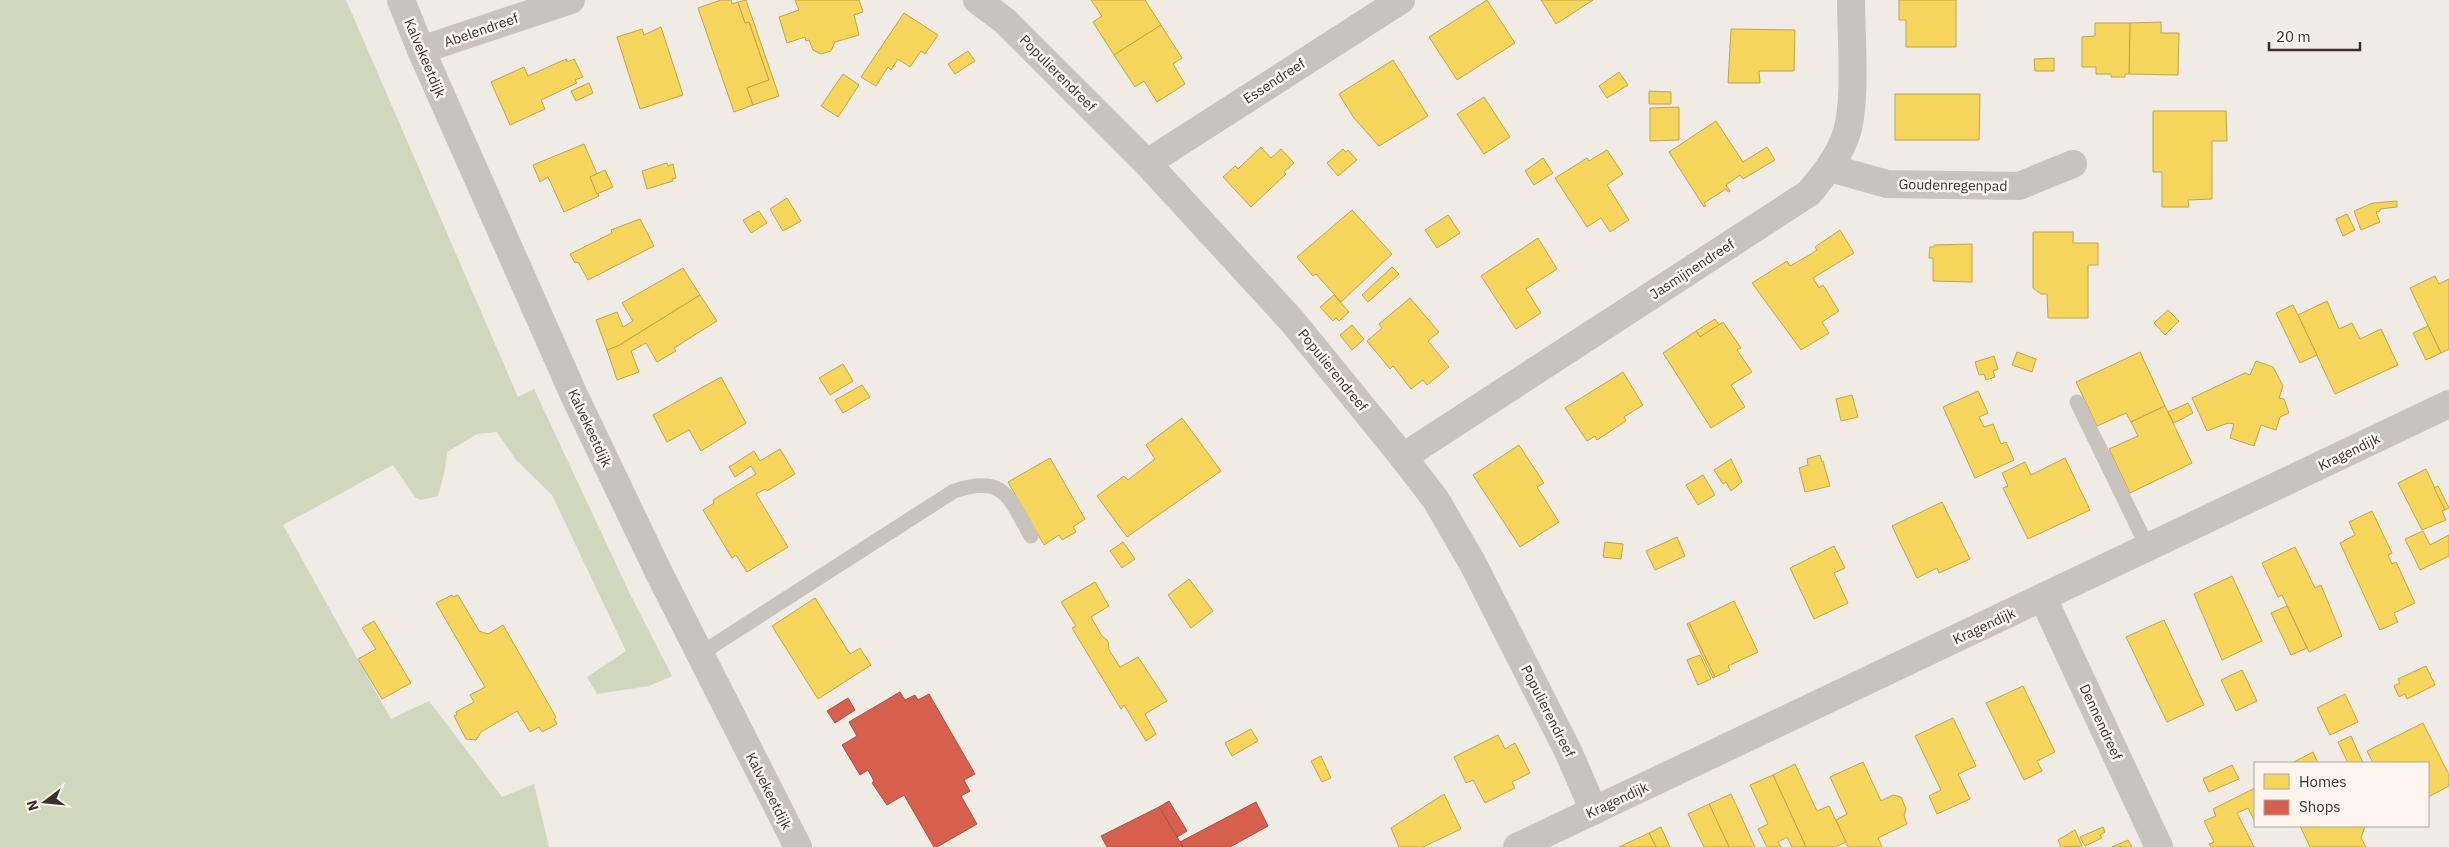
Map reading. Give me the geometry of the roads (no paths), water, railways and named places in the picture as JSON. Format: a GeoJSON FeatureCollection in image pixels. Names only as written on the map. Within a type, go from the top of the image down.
{"type":"FeatureCollection","features":[{"type":"Feature","properties":{"kind":"street","name":"Kalvekeetdijk"},"geometry":{"type":"LineString","coordinates":[[401,0],[421,50],[574,395],[700,654],[798,847]]}},
{"type":"Feature","properties":{"kind":"street","name":"Abelendreef"},"geometry":{"type":"LineString","coordinates":[[421,50],[571,0]]}},
{"type":"Feature","properties":{"kind":"street","name":"Populierendreef"},"geometry":{"type":"LineString","coordinates":[[977,0],[1005,21],[1147,163],[1293,322],[1436,500],[1473,564],[1568,750],[1594,810]]}},
{"type":"Feature","properties":{"kind":"street","name":"Essendreef"},"geometry":{"type":"LineString","coordinates":[[1147,163],[1401,0]]}},
{"type":"Feature","properties":{"kind":"street","name":"Jasmijnendreef"},"geometry":{"type":"LineString","coordinates":[[1403,457],[1809,193],[1830,168],[1847,134],[1852,95],[1851,0]]}},
{"type":"Feature","properties":{"kind":"street","name":"Goudenregenpad"},"geometry":{"type":"LineString","coordinates":[[1830,168],[1887,184],[2019,186],[2073,164]]}},
{"type":"Feature","properties":{"kind":"street","name":"Kragendijk"},"geometry":{"type":"LineString","coordinates":[[1521,846],[2449,404]]}},
{"type":"Feature","properties":{"kind":"street","name":"Dennendreef"},"geometry":{"type":"LineString","coordinates":[[2043,598],[2159,847]]}},
{"type":"Feature","properties":{"kind":"lane"},"geometry":{"type":"LineString","coordinates":[[2077,402],[2148,548]]}},
{"type":"Feature","properties":{"kind":"lane"},"geometry":{"type":"LineString","coordinates":[[700,654],[954,491],[975,484],[991,485],[1006,494],[1031,536]]}}]}
